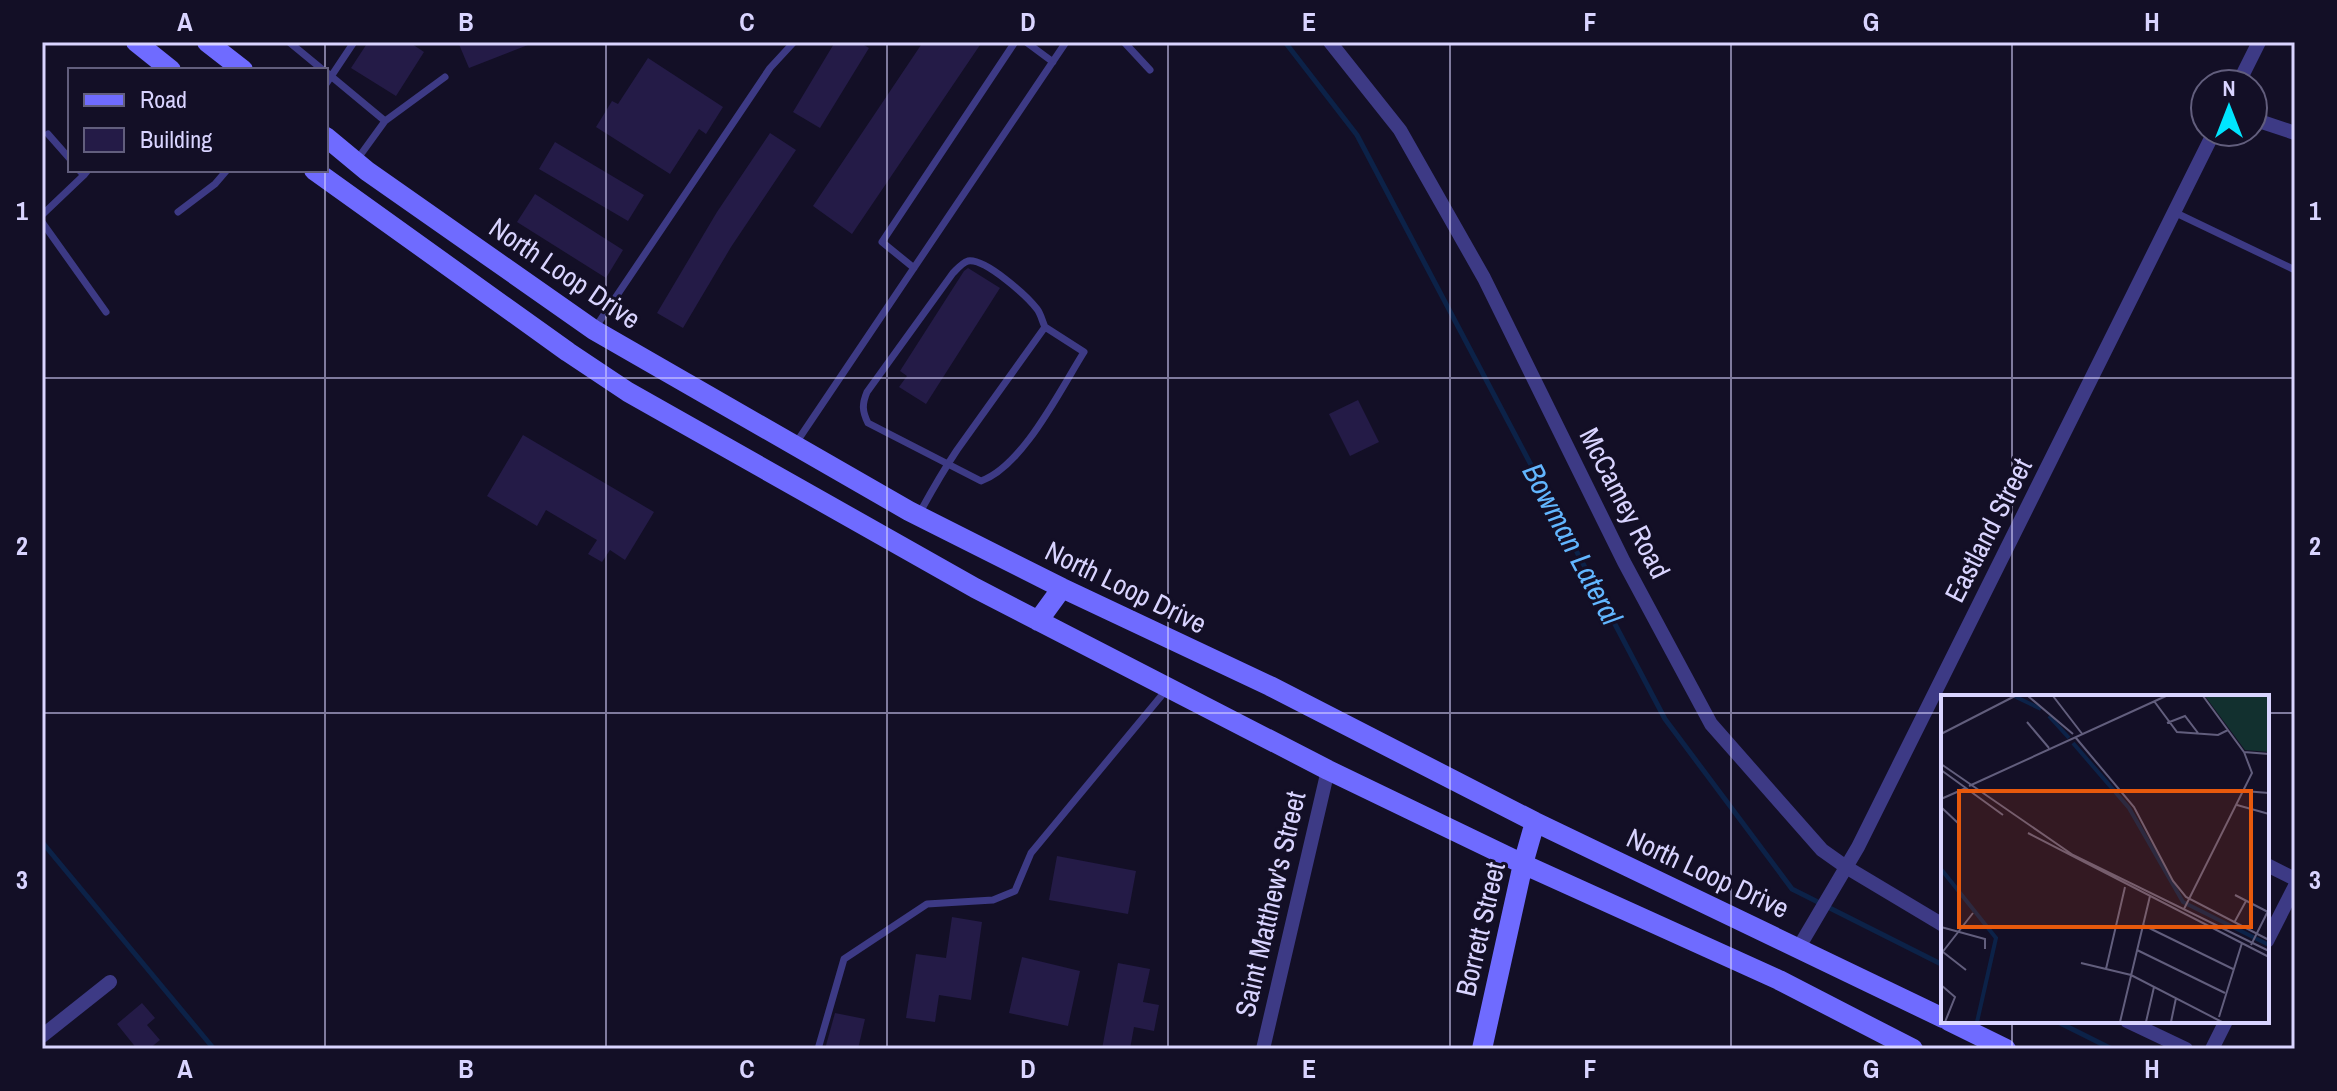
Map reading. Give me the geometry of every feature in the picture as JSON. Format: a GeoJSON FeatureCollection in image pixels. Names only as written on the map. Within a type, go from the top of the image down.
{"type":"FeatureCollection","features":[{"type":"Feature","properties":{"kind":"main road"},"geometry":{"type":"LineString","coordinates":[[136,42],[168,68]]}},
{"type":"Feature","properties":{"kind":"main road"},"geometry":{"type":"LineString","coordinates":[[214,44],[241,68]]}},
{"type":"Feature","properties":{"kind":"main road","name":"North Loop Drive"},"geometry":{"type":"LineString","coordinates":[[328,139],[356,162],[594,330],[918,516],[1270,686],[1535,822],[1941,1017]]}},
{"type":"Feature","properties":{"kind":"main road"},"geometry":{"type":"LineString","coordinates":[[317,172],[628,392],[1038,621],[1328,770],[1523,864],[1779,980],[1913,1049]]}},
{"type":"Feature","properties":{"kind":"main road"},"geometry":{"type":"LineString","coordinates":[[1038,621],[1062,588]]}},
{"type":"Feature","properties":{"kind":"main road","name":"Borrett Street"},"geometry":{"type":"LineString","coordinates":[[1482,1049],[1535,822]]}},
{"type":"Feature","properties":{"kind":"main road"},"geometry":{"type":"LineString","coordinates":[[1953,1023],[2006,1049]]}},
{"type":"Feature","properties":{"kind":"street","name":"McCamey Road"},"geometry":{"type":"LineString","coordinates":[[1330,42],[1400,130],[1484,278],[1624,562],[1711,724],[1842,873],[1941,924]]}},
{"type":"Feature","properties":{"kind":"street"},"geometry":{"type":"LineString","coordinates":[[2246,68],[2259,42]]}},
{"type":"Feature","properties":{"kind":"street"},"geometry":{"type":"LineString","coordinates":[[2269,124],[2295,133]]}},
{"type":"Feature","properties":{"kind":"street","name":"Eastland Street"},"geometry":{"type":"LineString","coordinates":[[1799,947],[1842,873],[2206,148]]}},
{"type":"Feature","properties":{"kind":"street","name":"Saint Matthew's Street"},"geometry":{"type":"LineString","coordinates":[[1263,1049],[1328,770]]}},
{"type":"Feature","properties":{"kind":"street"},"geometry":{"type":"LineString","coordinates":[[2269,866],[2295,879]]}},
{"type":"Feature","properties":{"kind":"street"},"geometry":{"type":"LineString","coordinates":[[2269,937],[2295,886]]}},
{"type":"Feature","properties":{"kind":"street"},"geometry":{"type":"LineString","coordinates":[[42,1036],[110,982]]}},
{"type":"Feature","properties":{"kind":"street"},"geometry":{"type":"LineString","coordinates":[[2131,1023],[2186,1049]]}},
{"type":"Feature","properties":{"kind":"street"},"geometry":{"type":"LineString","coordinates":[[2212,1049],[2225,1023]]}},
{"type":"Feature","properties":{"kind":"lane"},"geometry":{"type":"LineString","coordinates":[[290,42],[318,68]]}},
{"type":"Feature","properties":{"kind":"lane"},"geometry":{"type":"LineString","coordinates":[[328,75],[354,42]]}},
{"type":"Feature","properties":{"kind":"lane"},"geometry":{"type":"LineString","coordinates":[[594,330],[770,68],[794,42]]}},
{"type":"Feature","properties":{"kind":"lane"},"geometry":{"type":"LineString","coordinates":[[914,268],[882,242],[1015,42]]}},
{"type":"Feature","properties":{"kind":"lane"},"geometry":{"type":"LineString","coordinates":[[1026,42],[1053,62]]}},
{"type":"Feature","properties":{"kind":"lane"},"geometry":{"type":"LineString","coordinates":[[795,445],[1066,42]]}},
{"type":"Feature","properties":{"kind":"lane"},"geometry":{"type":"LineString","coordinates":[[1124,42],[1150,70]]}},
{"type":"Feature","properties":{"kind":"lane"},"geometry":{"type":"LineString","coordinates":[[328,77],[385,121]]}},
{"type":"Feature","properties":{"kind":"lane"},"geometry":{"type":"LineString","coordinates":[[356,162],[385,121],[445,77]]}},
{"type":"Feature","properties":{"kind":"lane"},"geometry":{"type":"LineString","coordinates":[[48,134],[68,157]]}},
{"type":"Feature","properties":{"kind":"lane"},"geometry":{"type":"LineString","coordinates":[[42,215],[84,172]]}},
{"type":"Feature","properties":{"kind":"lane"},"geometry":{"type":"LineString","coordinates":[[178,212],[215,184],[225,172]]}},
{"type":"Feature","properties":{"kind":"lane"},"geometry":{"type":"LineString","coordinates":[[2174,211],[2295,270]]}},
{"type":"Feature","properties":{"kind":"lane"},"geometry":{"type":"LineString","coordinates":[[42,222],[106,312]]}},
{"type":"Feature","properties":{"kind":"lane"},"geometry":{"type":"LineString","coordinates":[[973,260],[1002,277],[1038,311],[1045,327],[1084,352],[1029,439],[1006,467],[994,476],[981,481],[868,423],[862,413],[867,392],[964,262],[973,260]]}},
{"type":"Feature","properties":{"kind":"lane"},"geometry":{"type":"LineString","coordinates":[[918,516],[947,464],[1045,327]]}},
{"type":"Feature","properties":{"kind":"lane"},"geometry":{"type":"LineString","coordinates":[[818,1049],[844,959],[927,904],[993,900],[1015,891],[1031,853],[1168,688]]}},
{"type":"Feature","properties":{"kind":"building"},"geometry":{"type":"Polygon","coordinates":[[[368,42],[409,42],[424,52],[396,96],[351,68],[368,42]]]}},
{"type":"Feature","properties":{"kind":"building"},"geometry":{"type":"Polygon","coordinates":[[[458,42],[533,42],[533,43],[469,68],[458,42]]]}},
{"type":"Feature","properties":{"kind":"building"},"geometry":{"type":"Polygon","coordinates":[[[835,42],[859,42],[869,48],[820,128],[793,112],[835,42]]]}},
{"type":"Feature","properties":{"kind":"building"},"geometry":{"type":"Polygon","coordinates":[[[923,42],[982,42],[852,234],[813,206],[923,42]]]}},
{"type":"Feature","properties":{"kind":"building"},"geometry":{"type":"Polygon","coordinates":[[[648,58],[723,107],[706,134],[699,129],[670,174],[596,127],[612,101],[618,104],[648,58]]]}},
{"type":"Feature","properties":{"kind":"building"},"geometry":{"type":"Polygon","coordinates":[[[770,133],[796,150],[731,247],[683,328],[657,313],[717,212],[770,133]]]}},
{"type":"Feature","properties":{"kind":"building"},"geometry":{"type":"Polygon","coordinates":[[[555,142],[644,195],[628,221],[539,169],[555,142]]]}},
{"type":"Feature","properties":{"kind":"building"},"geometry":{"type":"Polygon","coordinates":[[[535,194],[623,250],[606,278],[517,222],[535,194]]]}},
{"type":"Feature","properties":{"kind":"building"},"geometry":{"type":"Polygon","coordinates":[[[968,268],[1000,288],[926,404],[899,387],[907,376],[900,371],[968,268]]]}},
{"type":"Feature","properties":{"kind":"building"},"geometry":{"type":"Polygon","coordinates":[[[1358,400],[1379,442],[1350,456],[1329,414],[1358,400]]]}},
{"type":"Feature","properties":{"kind":"building"},"geometry":{"type":"Polygon","coordinates":[[[523,435],[654,512],[625,560],[610,550],[602,562],[588,554],[597,540],[546,510],[537,526],[487,496],[523,435]]]}},
{"type":"Feature","properties":{"kind":"building"},"geometry":{"type":"Polygon","coordinates":[[[1057,856],[1136,871],[1128,914],[1049,900],[1057,856]]]}},
{"type":"Feature","properties":{"kind":"building"},"geometry":{"type":"Polygon","coordinates":[[[952,917],[982,922],[971,1000],[939,995],[935,1022],[906,1018],[916,954],[946,958],[952,917]]]}},
{"type":"Feature","properties":{"kind":"building"},"geometry":{"type":"Polygon","coordinates":[[[1022,957],[1080,971],[1068,1026],[1009,1013],[1022,957]]]}},
{"type":"Feature","properties":{"kind":"building"},"geometry":{"type":"Polygon","coordinates":[[[1118,963],[1150,969],[1143,1002],[1159,1005],[1154,1031],[1134,1027],[1130,1049],[1102,1049],[1118,963]]]}},
{"type":"Feature","properties":{"kind":"building"},"geometry":{"type":"Polygon","coordinates":[[[142,1003],[155,1018],[147,1025],[160,1040],[149,1049],[137,1049],[117,1024],[142,1003]]]}},
{"type":"Feature","properties":{"kind":"building"},"geometry":{"type":"Polygon","coordinates":[[[835,1013],[865,1019],[858,1049],[825,1049],[835,1013]]]}},
{"type":"Feature","properties":{"kind":"waterway","name":"Bowman Lateral"},"geometry":{"type":"LineString","coordinates":[[1285,42],[1357,135],[1665,719],[1792,889],[1941,964]]}},
{"type":"Feature","properties":{"kind":"waterway"},"geometry":{"type":"LineString","coordinates":[[42,842],[214,1049]]}},
{"type":"Feature","properties":{"kind":"waterway","name":"Bowman Lateral"},"geometry":{"type":"LineString","coordinates":[[2060,1023],[2112,1049]]}}]}
